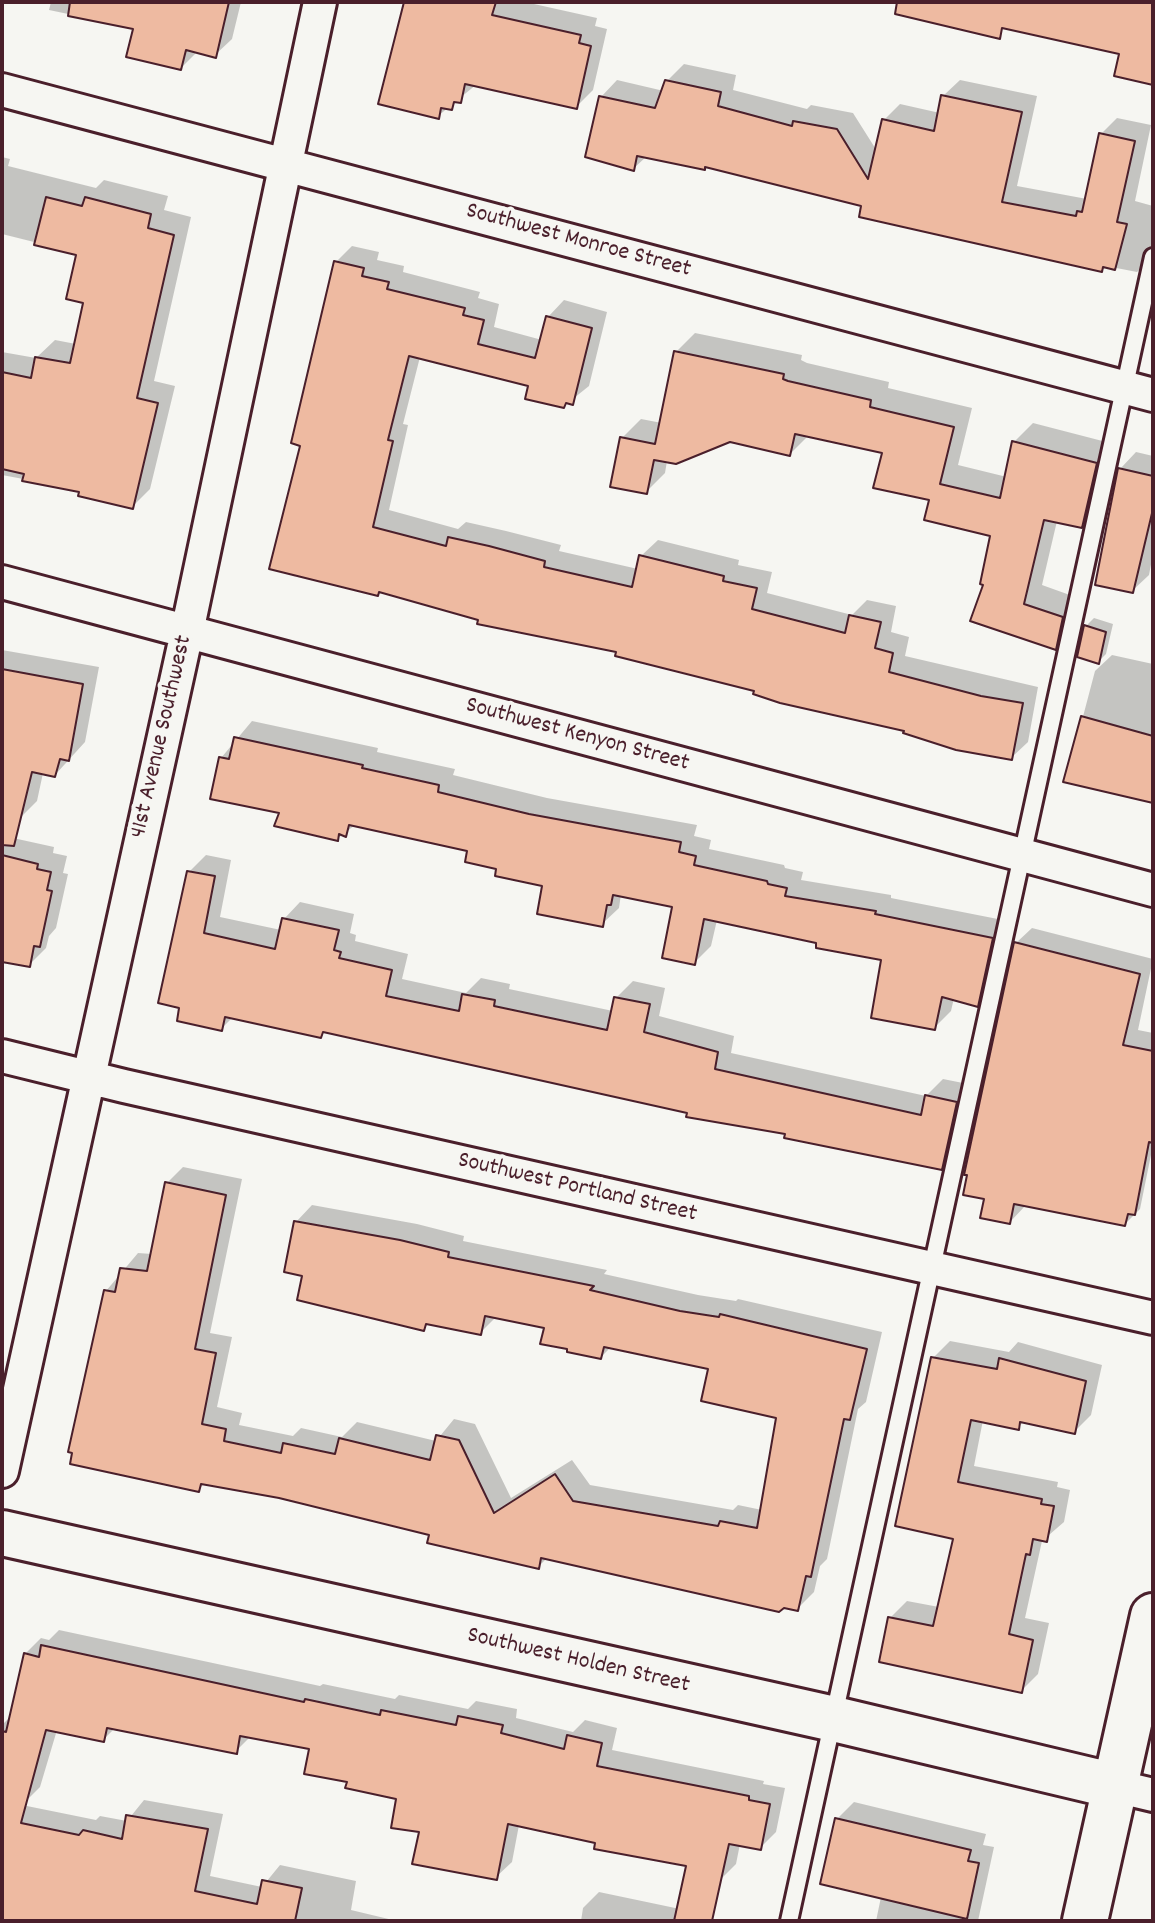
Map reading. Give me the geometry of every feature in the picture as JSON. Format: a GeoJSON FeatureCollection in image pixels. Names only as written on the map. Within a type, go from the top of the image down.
{"type":"FeatureCollection","features":[{"type":"Feature","properties":{"kind":"street","name":"41st Avenue Southwest"},"geometry":{"type":"LineString","coordinates":[[2,1471],[187,632],[320,2]]}},
{"type":"Feature","properties":{"kind":"street","name":"Southwest Monroe Street"},"geometry":{"type":"LineString","coordinates":[[2,90],[1139,391]]}},
{"type":"Feature","properties":{"kind":"street","name":"Southwest Kenyon Street"},"geometry":{"type":"LineString","coordinates":[[2,582],[1153,890]]}},
{"type":"Feature","properties":{"kind":"street","name":"Southwest Portland Street"},"geometry":{"type":"LineString","coordinates":[[2,1056],[87,1078],[1153,1318]]}},
{"type":"Feature","properties":{"kind":"street","name":"Southwest Holden Street"},"geometry":{"type":"LineString","coordinates":[[2,1533],[834,1719],[1134,1790]]}},
{"type":"Feature","properties":{"kind":"street"},"geometry":{"type":"LineString","coordinates":[[1085,1921],[1134,1790],[1153,1616]]}},
{"type":"Feature","properties":{"kind":"lane"},"geometry":{"type":"LineString","coordinates":[[789,1921],[1024,855],[1139,391],[1153,257]]}},
{"type":"Feature","properties":{"kind":"building"},"geometry":{"type":"Polygon","coordinates":[[[70,2],[229,2],[216,58],[186,50],[181,70],[126,57],[133,29],[68,16],[70,2]]]}},
{"type":"Feature","properties":{"kind":"building"},"geometry":{"type":"Polygon","coordinates":[[[404,2],[496,2],[492,15],[581,35],[579,43],[591,46],[577,109],[465,84],[461,103],[454,102],[452,110],[441,108],[439,119],[378,104],[404,2]]]}},
{"type":"Feature","properties":{"kind":"building"},"geometry":{"type":"Polygon","coordinates":[[[897,2],[1153,2],[1153,85],[1114,76],[1119,54],[1002,28],[1000,39],[895,14],[897,2]]]}},
{"type":"Feature","properties":{"kind":"building"},"geometry":{"type":"Polygon","coordinates":[[[665,80],[721,92],[718,106],[792,126],[793,121],[837,129],[868,179],[882,119],[934,131],[941,95],[1022,112],[1002,202],[1076,216],[1077,211],[1082,212],[1099,133],[1135,141],[1117,222],[1127,224],[1115,270],[1103,267],[1102,272],[859,217],[861,206],[705,167],[705,170],[637,156],[634,171],[585,157],[599,96],[655,108],[665,80]]]}},
{"type":"Feature","properties":{"kind":"building"},"geometry":{"type":"Polygon","coordinates":[[[46,197],[82,206],[85,197],[151,214],[148,228],[174,235],[137,398],[158,403],[133,509],[78,496],[79,492],[22,481],[24,474],[2,469],[2,372],[31,378],[35,357],[70,363],[83,303],[66,299],[76,255],[34,245],[46,197]]]}},
{"type":"Feature","properties":{"kind":"building"},"geometry":{"type":"Polygon","coordinates":[[[334,261],[364,268],[362,276],[389,282],[387,289],[465,308],[463,315],[484,320],[478,344],[535,358],[546,316],[592,328],[573,405],[566,403],[564,408],[525,399],[528,386],[409,356],[388,440],[393,441],[373,527],[446,546],[448,537],[489,546],[545,561],[544,567],[632,587],[639,555],[724,576],[723,581],[757,588],[752,609],[845,633],[849,615],[881,622],[875,648],[893,653],[889,672],[981,696],[1023,703],[1012,760],[956,750],[904,731],[780,703],[753,694],[754,691],[615,656],[616,652],[477,624],[478,620],[379,592],[378,596],[269,569],[300,446],[291,443],[334,261]]]}},
{"type":"Feature","properties":{"kind":"building"},"geometry":{"type":"Polygon","coordinates":[[[674,351],[784,374],[783,379],[788,381],[871,400],[870,407],[954,427],[940,484],[1000,498],[1012,441],[1097,463],[1082,528],[1044,520],[1024,604],[1063,617],[1056,650],[970,621],[983,585],[980,584],[990,536],[924,520],[929,500],[873,488],[882,453],[795,434],[790,456],[730,442],[676,464],[654,460],[647,494],[610,487],[620,437],[655,444],[674,351]]]}},
{"type":"Feature","properties":{"kind":"building"},"geometry":{"type":"Polygon","coordinates":[[[1118,468],[1153,476],[1153,509],[1133,593],[1095,585],[1118,468]]]}},
{"type":"Feature","properties":{"kind":"building"},"geometry":{"type":"Polygon","coordinates":[[[1084,625],[1106,632],[1099,664],[1077,657],[1084,625]]]}},
{"type":"Feature","properties":{"kind":"building"},"geometry":{"type":"Polygon","coordinates":[[[2,669],[83,684],[69,761],[60,759],[55,777],[32,772],[14,846],[2,845],[2,669]]]}},
{"type":"Feature","properties":{"kind":"building"},"geometry":{"type":"Polygon","coordinates":[[[1081,716],[1153,736],[1153,803],[1063,782],[1081,716]]]}},
{"type":"Feature","properties":{"kind":"building"},"geometry":{"type":"Polygon","coordinates":[[[234,737],[363,765],[362,768],[439,785],[438,792],[529,814],[681,842],[679,852],[696,856],[694,865],[767,881],[768,884],[787,888],[785,896],[876,911],[875,914],[993,938],[978,1007],[942,997],[935,1030],[871,1018],[881,960],[816,948],[816,943],[704,919],[695,965],[662,958],[672,907],[613,895],[611,905],[607,905],[603,927],[537,914],[542,886],[495,876],[496,869],[465,862],[467,851],[349,825],[346,837],[339,834],[338,841],[274,826],[279,813],[210,799],[219,757],[229,759],[234,737]]]}},
{"type":"Feature","properties":{"kind":"building"},"geometry":{"type":"Polygon","coordinates":[[[2,855],[38,864],[37,869],[51,872],[47,890],[52,891],[40,947],[34,946],[30,967],[2,962],[2,855]]]}},
{"type":"Feature","properties":{"kind":"building"},"geometry":{"type":"Polygon","coordinates":[[[187,871],[215,876],[204,933],[275,949],[282,918],[339,930],[334,950],[341,952],[339,958],[392,970],[386,996],[459,1011],[462,994],[495,1000],[494,1006],[607,1030],[614,997],[650,1004],[644,1032],[718,1052],[715,1069],[921,1115],[925,1095],[957,1102],[942,1170],[784,1138],[785,1134],[686,1117],[687,1113],[323,1032],[321,1038],[225,1017],[222,1031],[177,1021],[179,1008],[158,1003],[187,871]]]}},
{"type":"Feature","properties":{"kind":"building"},"geometry":{"type":"Polygon","coordinates":[[[1014,942],[1140,974],[1123,1045],[1153,1051],[1153,1143],[1149,1142],[1135,1215],[1128,1214],[1125,1226],[1014,1204],[1010,1224],[980,1218],[984,1199],[963,1195],[967,1175],[964,1175],[1014,942]]]}},
{"type":"Feature","properties":{"kind":"building"},"geometry":{"type":"Polygon","coordinates":[[[165,1182],[226,1195],[195,1349],[216,1353],[202,1424],[226,1429],[224,1441],[281,1453],[283,1443],[335,1454],[339,1438],[430,1460],[436,1435],[459,1440],[494,1513],[555,1474],[573,1501],[718,1526],[720,1521],[757,1528],[776,1418],[701,1401],[708,1369],[604,1347],[601,1359],[567,1352],[567,1349],[540,1344],[544,1328],[485,1316],[481,1335],[426,1324],[424,1331],[297,1300],[302,1276],[284,1272],[294,1221],[400,1240],[449,1252],[448,1257],[594,1286],[590,1290],[680,1311],[719,1317],[720,1314],[867,1349],[850,1420],[844,1419],[811,1577],[806,1576],[798,1611],[784,1608],[779,1612],[541,1558],[539,1569],[427,1543],[429,1535],[279,1498],[201,1484],[199,1492],[70,1464],[72,1453],[68,1452],[104,1290],[115,1292],[120,1268],[147,1271],[165,1182]]]}},
{"type":"Feature","properties":{"kind":"building"},"geometry":{"type":"Polygon","coordinates":[[[931,1357],[997,1369],[999,1358],[1086,1381],[1075,1434],[1020,1422],[1019,1430],[971,1420],[958,1482],[1042,1499],[1041,1504],[1054,1506],[1047,1542],[1033,1539],[1030,1555],[1026,1554],[1009,1634],[1033,1640],[1022,1693],[879,1662],[888,1617],[933,1626],[953,1539],[895,1526],[931,1357]]]}},
{"type":"Feature","properties":{"kind":"building"},"geometry":{"type":"Polygon","coordinates":[[[41,1645],[304,1702],[305,1699],[380,1715],[381,1710],[456,1725],[458,1716],[503,1725],[501,1733],[564,1749],[567,1735],[602,1743],[597,1766],[749,1796],[749,1800],[770,1804],[761,1850],[729,1844],[712,1921],[674,1921],[686,1866],[594,1849],[595,1843],[508,1824],[497,1880],[412,1864],[419,1832],[391,1828],[396,1799],[345,1788],[347,1782],[304,1774],[309,1749],[240,1736],[237,1754],[107,1728],[104,1742],[46,1730],[21,1823],[79,1835],[83,1830],[122,1839],[126,1815],[208,1829],[195,1891],[257,1904],[262,1880],[302,1888],[295,1921],[2,1921],[2,1731],[6,1732],[24,1653],[39,1657],[41,1645]]]}},
{"type":"Feature","properties":{"kind":"building"},"geometry":{"type":"Polygon","coordinates":[[[835,1818],[971,1850],[968,1861],[979,1863],[967,1919],[820,1884],[835,1818]]]}}]}
